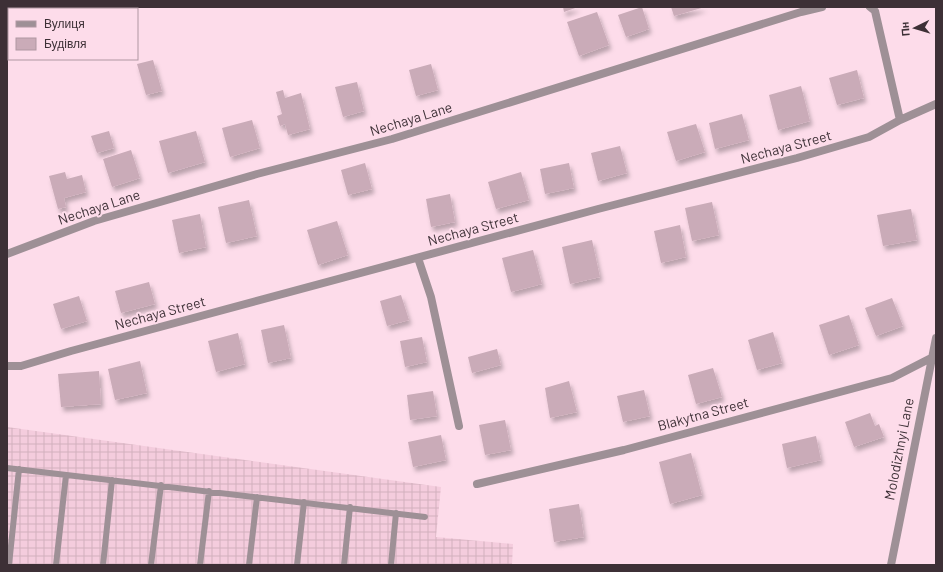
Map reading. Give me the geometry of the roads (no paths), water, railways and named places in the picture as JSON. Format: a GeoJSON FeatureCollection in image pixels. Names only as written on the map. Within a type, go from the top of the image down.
{"type":"FeatureCollection","features":[{"type":"Feature","properties":{"kind":"street","name":"Nechaya Lane"},"geometry":{"type":"LineString","coordinates":[[7,254],[94,220],[257,174],[392,139],[786,16],[822,7]]}},
{"type":"Feature","properties":{"kind":"street"},"geometry":{"type":"LineString","coordinates":[[873,8],[900,120]]}},
{"type":"Feature","properties":{"kind":"street","name":"Nechaya Street"},"geometry":{"type":"LineString","coordinates":[[8,368],[796,158],[869,137],[900,120],[936,104]]}},
{"type":"Feature","properties":{"kind":"street"},"geometry":{"type":"LineString","coordinates":[[418,258],[431,297],[459,426]]}},
{"type":"Feature","properties":{"kind":"street","name":"Molodizhnyi Lane"},"geometry":{"type":"LineString","coordinates":[[890,565],[936,338]]}},
{"type":"Feature","properties":{"kind":"street","name":"Blakytna Street"},"geometry":{"type":"LineString","coordinates":[[477,484],[624,450],[892,378],[933,358]]}},
{"type":"Feature","properties":{"kind":"lane"},"geometry":{"type":"LineString","coordinates":[[7,468],[425,517]]}},
{"type":"Feature","properties":{"kind":"lane"},"geometry":{"type":"LineString","coordinates":[[9,565],[18,469]]}},
{"type":"Feature","properties":{"kind":"lane"},"geometry":{"type":"LineString","coordinates":[[56,565],[66,475]]}},
{"type":"Feature","properties":{"kind":"lane"},"geometry":{"type":"LineString","coordinates":[[103,565],[112,480]]}},
{"type":"Feature","properties":{"kind":"lane"},"geometry":{"type":"LineString","coordinates":[[151,565],[161,486]]}},
{"type":"Feature","properties":{"kind":"lane"},"geometry":{"type":"LineString","coordinates":[[200,565],[209,491]]}},
{"type":"Feature","properties":{"kind":"lane"},"geometry":{"type":"LineString","coordinates":[[249,565],[257,497]]}},
{"type":"Feature","properties":{"kind":"lane"},"geometry":{"type":"LineString","coordinates":[[297,565],[304,502]]}},
{"type":"Feature","properties":{"kind":"lane"},"geometry":{"type":"LineString","coordinates":[[344,565],[350,507]]}},
{"type":"Feature","properties":{"kind":"lane"},"geometry":{"type":"LineString","coordinates":[[391,565],[396,513]]}}]}
